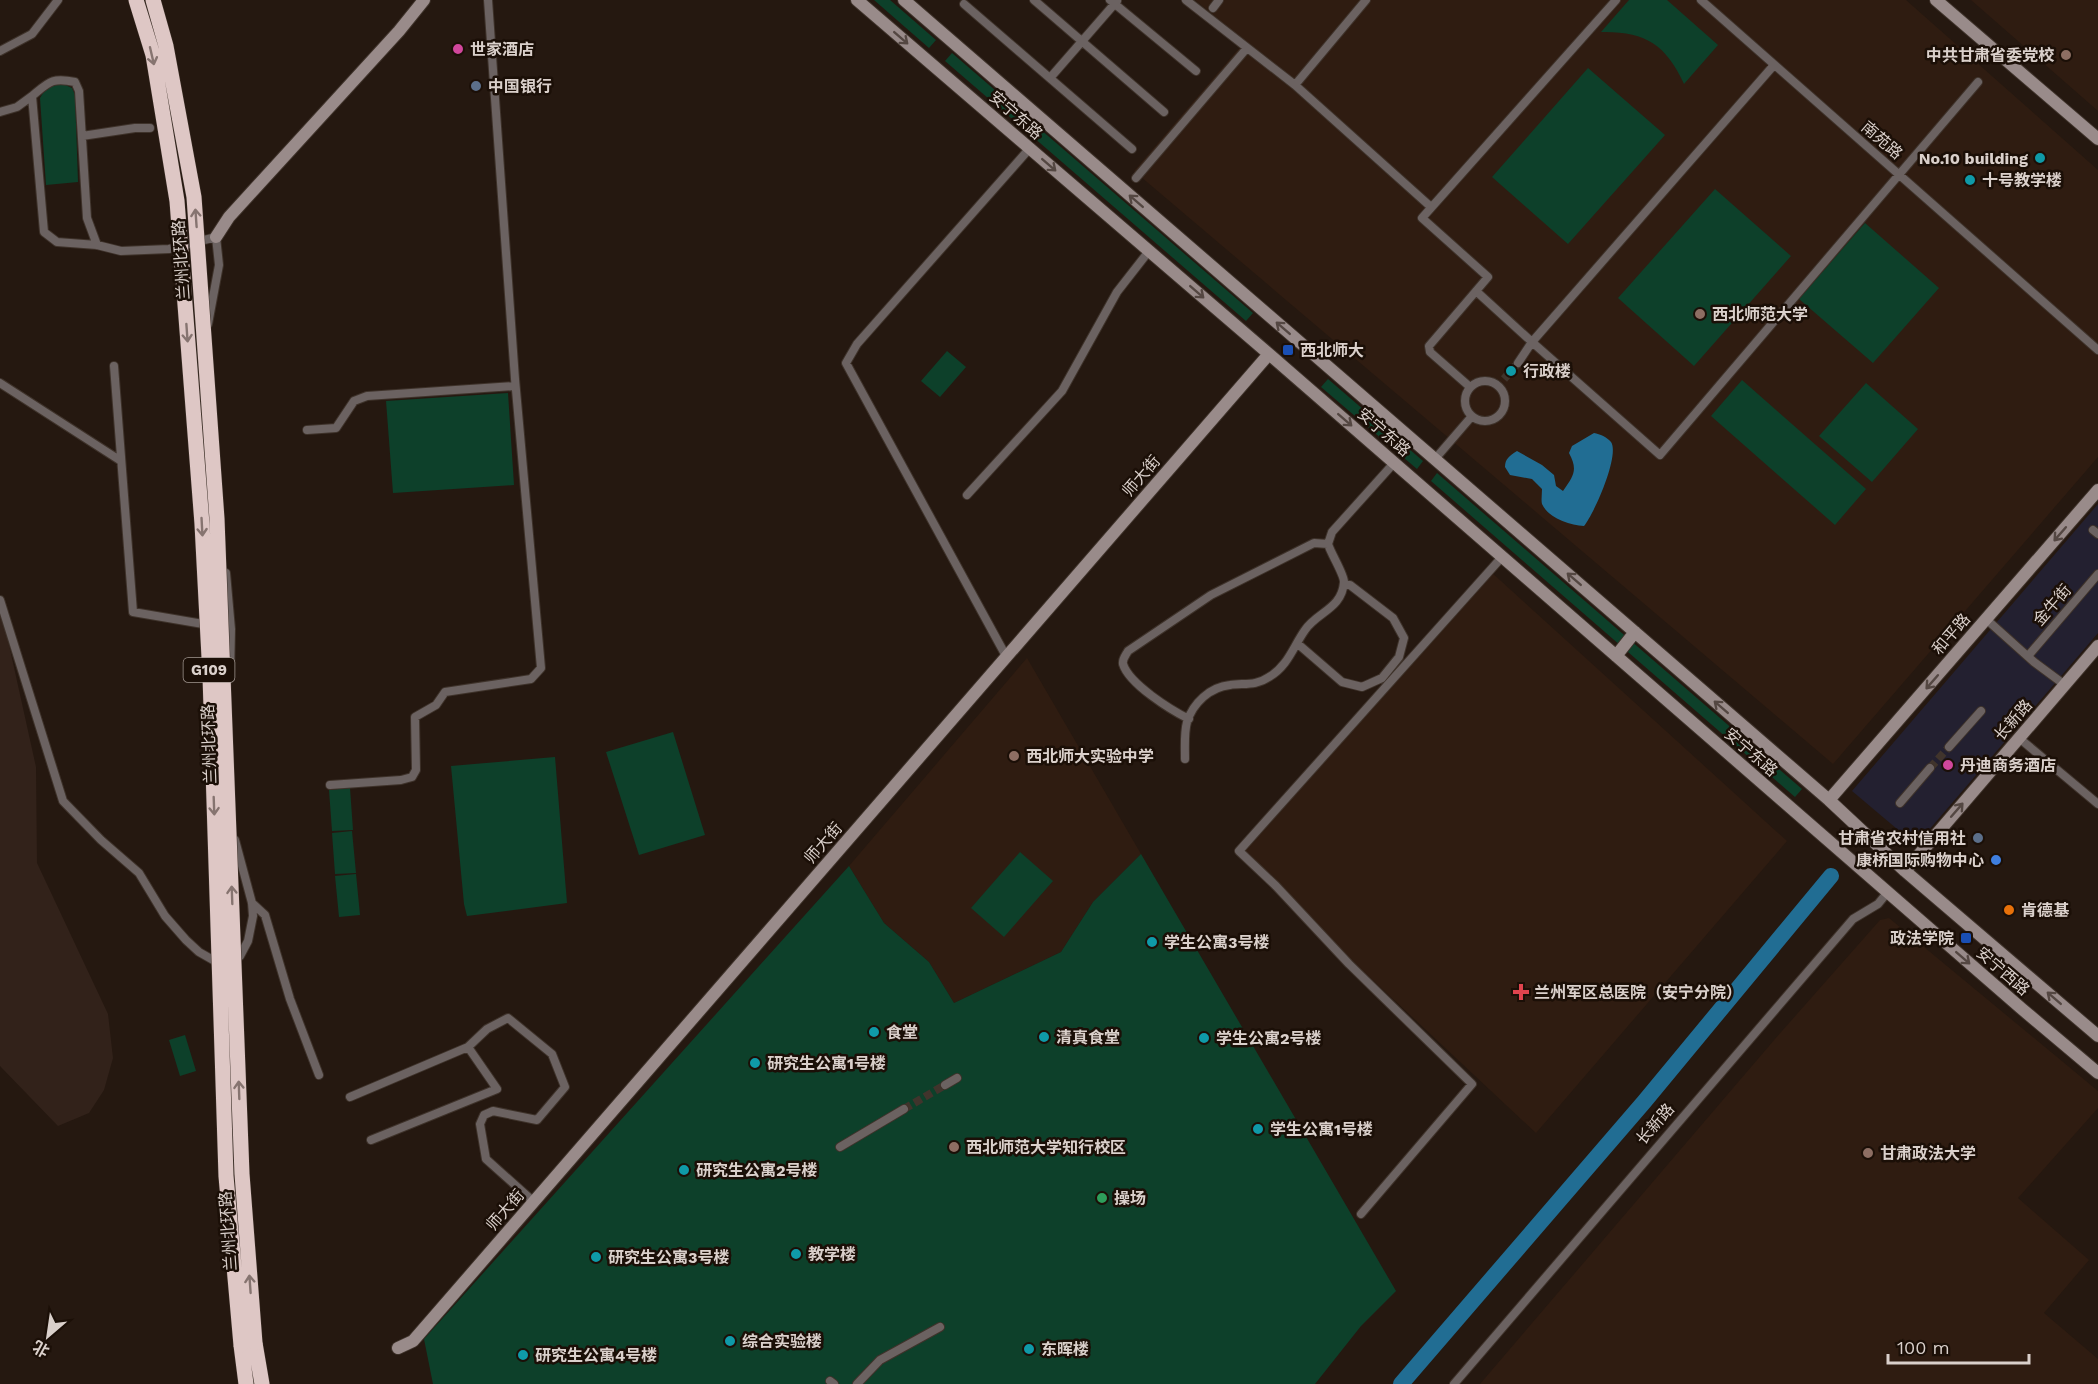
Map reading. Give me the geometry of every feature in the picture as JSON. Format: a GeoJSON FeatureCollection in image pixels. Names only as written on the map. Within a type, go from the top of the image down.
{"type":"FeatureCollection","features":[{"type":"Feature","properties":{"kind":"highway","name":"兰州北环路"},"geometry":{"type":"LineString","coordinates":[[136,0],[153,55],[177,201],[210,676],[226,1176],[248,1344],[262,1384]]}},
{"type":"Feature","properties":{"kind":"highway","name":"兰州北环路"},"geometry":{"type":"LineString","coordinates":[[153,0],[166,46],[194,197],[218,531],[248,1344],[246,1384]]}},
{"type":"Feature","properties":{"kind":"main road"},"geometry":{"type":"LineString","coordinates":[[216,237],[230,217],[399,31],[424,0]]}},
{"type":"Feature","properties":{"kind":"main road","name":"安宁东路"},"geometry":{"type":"LineString","coordinates":[[857,0],[1269,354],[1887,892]]}},
{"type":"Feature","properties":{"kind":"main road","name":"安宁东路"},"geometry":{"type":"LineString","coordinates":[[904,0],[1829,800],[1905,871]]}},
{"type":"Feature","properties":{"kind":"main road"},"geometry":{"type":"LineString","coordinates":[[1936,0],[2098,140]]}},
{"type":"Feature","properties":{"kind":"main road","name":"师大街"},"geometry":{"type":"LineString","coordinates":[[398,1348],[413,1341],[1269,354]]}},
{"type":"Feature","properties":{"kind":"main road","name":"和平路"},"geometry":{"type":"LineString","coordinates":[[1829,800],[2098,490]]}},
{"type":"Feature","properties":{"kind":"main road"},"geometry":{"type":"LineString","coordinates":[[1616,656],[1635,633]]}},
{"type":"Feature","properties":{"kind":"main road","name":"长新路"},"geometry":{"type":"LineString","coordinates":[[1905,871],[2098,646]]}},
{"type":"Feature","properties":{"kind":"main road","name":"安宁西路"},"geometry":{"type":"LineString","coordinates":[[1905,871],[2098,1036]]}},
{"type":"Feature","properties":{"kind":"main road","name":"安宁西路"},"geometry":{"type":"LineString","coordinates":[[1887,892],[2098,1073]]}},
{"type":"Feature","properties":{"kind":"street"},"geometry":{"type":"LineString","coordinates":[[0,51],[32,34],[58,0]]}},
{"type":"Feature","properties":{"kind":"street"},"geometry":{"type":"LineString","coordinates":[[330,785],[401,780],[412,777],[416,770],[415,717],[436,705],[445,692],[531,680],[541,668],[515,386],[488,0]]}},
{"type":"Feature","properties":{"kind":"street"},"geometry":{"type":"LineString","coordinates":[[1035,0],[1164,112]]}},
{"type":"Feature","properties":{"kind":"street"},"geometry":{"type":"LineString","coordinates":[[1186,0],[1295,85],[1431,207]]}},
{"type":"Feature","properties":{"kind":"street"},"geometry":{"type":"LineString","coordinates":[[1213,8],[1219,0]]}},
{"type":"Feature","properties":{"kind":"street"},"geometry":{"type":"LineString","coordinates":[[1295,85],[1366,0]]}},
{"type":"Feature","properties":{"kind":"street"},"geometry":{"type":"LineString","coordinates":[[1470,387],[1430,352],[1430,346],[1488,277],[1422,218],[1616,0]]}},
{"type":"Feature","properties":{"kind":"street","name":"南苑路"},"geometry":{"type":"LineString","coordinates":[[1701,0],[2098,350]]}},
{"type":"Feature","properties":{"kind":"street"},"geometry":{"type":"LineString","coordinates":[[964,1],[1132,149]]}},
{"type":"Feature","properties":{"kind":"street"},"geometry":{"type":"LineString","coordinates":[[1050,78],[1114,1],[1196,71]]}},
{"type":"Feature","properties":{"kind":"street"},"geometry":{"type":"LineString","coordinates":[[1136,178],[1247,48]]}},
{"type":"Feature","properties":{"kind":"street"},"geometry":{"type":"LineString","coordinates":[[1518,363],[1532,342],[1774,65]]}},
{"type":"Feature","properties":{"kind":"street"},"geometry":{"type":"LineString","coordinates":[[0,112],[17,107],[49,82],[60,78],[75,82],[79,91],[87,218],[97,245]]}},
{"type":"Feature","properties":{"kind":"street"},"geometry":{"type":"LineString","coordinates":[[1476,291],[1660,455],[1978,82]]}},
{"type":"Feature","properties":{"kind":"street"},"geometry":{"type":"LineString","coordinates":[[0,600],[63,801],[101,840],[139,873],[165,916],[199,952],[213,960],[229,962],[240,956],[248,941],[253,916],[252,903],[236,846],[228,780],[231,629],[211,392],[208,326],[219,265],[216,237],[169,249],[121,251],[97,245],[57,242],[44,232],[32,96]]}},
{"type":"Feature","properties":{"kind":"street"},"geometry":{"type":"LineString","coordinates":[[82,136],[150,128]]}},
{"type":"Feature","properties":{"kind":"street"},"geometry":{"type":"LineString","coordinates":[[1006,656],[846,363],[857,344],[1030,148]]}},
{"type":"Feature","properties":{"kind":"street"},"geometry":{"type":"LineString","coordinates":[[967,495],[1062,391],[1117,292],[1149,251]]}},
{"type":"Feature","properties":{"kind":"street"},"geometry":{"type":"LineString","coordinates":[[114,366],[133,612],[231,629]]}},
{"type":"Feature","properties":{"kind":"street"},"geometry":{"type":"LineString","coordinates":[[1484,380],[1502,382],[1506,399],[1501,414],[1487,421],[1472,416],[1465,402],[1470,387],[1484,380]]}},
{"type":"Feature","properties":{"kind":"street"},"geometry":{"type":"LineString","coordinates":[[0,383],[121,461]]}},
{"type":"Feature","properties":{"kind":"street"},"geometry":{"type":"LineString","coordinates":[[307,430],[336,428],[354,401],[367,396],[515,386]]}},
{"type":"Feature","properties":{"kind":"street"},"geometry":{"type":"LineString","coordinates":[[1435,459],[1472,416]]}},
{"type":"Feature","properties":{"kind":"street"},"geometry":{"type":"LineString","coordinates":[[1185,759],[1189,719],[1203,697],[1214,688],[1228,685],[1253,685],[1270,677],[1286,664],[1310,624],[1335,605],[1344,585],[1344,575],[1335,562],[1328,544],[1332,532],[1394,463]]}},
{"type":"Feature","properties":{"kind":"street"},"geometry":{"type":"LineString","coordinates":[[1189,719],[1168,709],[1132,677],[1123,665],[1128,651],[1211,595],[1314,543],[1328,544]]}},
{"type":"Feature","properties":{"kind":"street"},"geometry":{"type":"LineString","coordinates":[[1361,1214],[1472,1084],[1349,964],[1276,886],[1239,851],[1502,557]]}},
{"type":"Feature","properties":{"kind":"street","name":"金牛街"},"geometry":{"type":"LineString","coordinates":[[2028,656],[2098,574]]}},
{"type":"Feature","properties":{"kind":"street"},"geometry":{"type":"LineString","coordinates":[[1298,644],[1342,682],[1362,687],[1382,678],[1399,657],[1404,638],[1393,618],[1350,585],[1344,585]]}},
{"type":"Feature","properties":{"kind":"street"},"geometry":{"type":"LineString","coordinates":[[1986,619],[2065,685]]}},
{"type":"Feature","properties":{"kind":"street"},"geometry":{"type":"LineString","coordinates":[[1949,747],[1981,711]]}},
{"type":"Feature","properties":{"kind":"street"},"geometry":{"type":"LineString","coordinates":[[2019,738],[2098,804]]}},
{"type":"Feature","properties":{"kind":"street"},"geometry":{"type":"LineString","coordinates":[[1900,802],[1930,768]]}},
{"type":"Feature","properties":{"kind":"street","name":"长新路"},"geometry":{"type":"LineString","coordinates":[[1454,1384],[1853,919],[1878,904],[1887,892]]}},
{"type":"Feature","properties":{"kind":"street"},"geometry":{"type":"LineString","coordinates":[[252,903],[265,915],[290,999],[319,1075]]}},
{"type":"Feature","properties":{"kind":"street"},"geometry":{"type":"LineString","coordinates":[[350,1097],[468,1047],[487,1029],[508,1018],[552,1054],[565,1087],[537,1120],[493,1111],[484,1115],[480,1124],[486,1159],[534,1202]]}},
{"type":"Feature","properties":{"kind":"street"},"geometry":{"type":"LineString","coordinates":[[371,1140],[497,1089],[468,1047]]}},
{"type":"Feature","properties":{"kind":"street"},"geometry":{"type":"LineString","coordinates":[[945,1085],[957,1078]]}},
{"type":"Feature","properties":{"kind":"street"},"geometry":{"type":"LineString","coordinates":[[840,1147],[904,1109]]}},
{"type":"Feature","properties":{"kind":"street"},"geometry":{"type":"LineString","coordinates":[[857,1384],[880,1360],[940,1328]]}},
{"type":"Feature","properties":{"kind":"shaded area","name":"西北师范大学"},"geometry":{"type":"Polygon","coordinates":[[[1195,0],[1906,0],[2098,170],[2098,457],[1833,764],[1134,171],[1245,41],[1195,0]]]}},
{"type":"Feature","properties":{"kind":"shaded area","name":"中共甘肃省委党校"},"geometry":{"type":"Polygon","coordinates":[[[1971,0],[2098,0],[2098,111],[1971,0]]]}},
{"type":"Feature","properties":{"kind":"shaded area"},"geometry":{"type":"Polygon","coordinates":[[[2098,504],[2098,633],[1916,845],[1852,791],[2098,504]]]}},
{"type":"Feature","properties":{"kind":"shaded area","name":"兰州军区总医院（安宁分院）"},"geometry":{"type":"Polygon","coordinates":[[[1490,571],[1787,841],[1536,1133],[1236,852],[1490,571]]]}},
{"type":"Feature","properties":{"kind":"shaded area"},"geometry":{"type":"Polygon","coordinates":[[[0,604],[36,767],[37,863],[108,1014],[113,1058],[104,1090],[89,1113],[58,1126],[0,1066],[0,604]]]}},
{"type":"Feature","properties":{"kind":"shaded area","name":"西北师大实验中学"},"geometry":{"type":"Polygon","coordinates":[[[1027,658],[1141,854],[1093,902],[1061,952],[954,1003],[929,962],[884,923],[849,866],[1027,658]]]}},
{"type":"Feature","properties":{"kind":"shaded area","name":"甘肃政法大学"},"geometry":{"type":"Polygon","coordinates":[[[1889,918],[2098,1091],[2098,1108],[2018,1198],[2089,1260],[2044,1313],[2098,1359],[2098,1384],[1480,1384],[1775,1039],[1880,920],[1889,918]]]}},
{"type":"Feature","properties":{"kind":"green space"},"geometry":{"type":"Polygon","coordinates":[[[874,0],[890,0],[936,40],[929,48],[874,0]]]}},
{"type":"Feature","properties":{"kind":"green space"},"geometry":{"type":"Polygon","coordinates":[[[1629,0],[1667,0],[1718,45],[1684,84],[1669,59],[1652,43],[1630,34],[1601,32],[1629,0]]]}},
{"type":"Feature","properties":{"kind":"green space"},"geometry":{"type":"Polygon","coordinates":[[[952,53],[1253,313],[1246,321],[945,61],[952,53]]]}},
{"type":"Feature","properties":{"kind":"green space"},"geometry":{"type":"Polygon","coordinates":[[[1588,68],[1665,135],[1568,244],[1492,177],[1588,68]]]}},
{"type":"Feature","properties":{"kind":"green space"},"geometry":{"type":"Polygon","coordinates":[[[61,83],[72,88],[75,95],[78,182],[46,185],[40,98],[46,88],[61,83]]]}},
{"type":"Feature","properties":{"kind":"green space"},"geometry":{"type":"Polygon","coordinates":[[[1715,189],[1791,256],[1694,366],[1618,298],[1715,189]]]}},
{"type":"Feature","properties":{"kind":"green space"},"geometry":{"type":"Polygon","coordinates":[[[1865,223],[1939,288],[1873,363],[1799,299],[1865,223]]]}},
{"type":"Feature","properties":{"kind":"green space"},"geometry":{"type":"Polygon","coordinates":[[[947,351],[966,367],[940,397],[921,381],[947,351]]]}},
{"type":"Feature","properties":{"kind":"green space"},"geometry":{"type":"Polygon","coordinates":[[[1328,379],[1423,461],[1417,469],[1321,387],[1328,379]]]}},
{"type":"Feature","properties":{"kind":"green space"},"geometry":{"type":"Polygon","coordinates":[[[1742,380],[1866,489],[1835,525],[1711,416],[1742,380]]]}},
{"type":"Feature","properties":{"kind":"green space"},"geometry":{"type":"Polygon","coordinates":[[[1866,383],[1918,429],[1872,482],[1819,436],[1866,383]]]}},
{"type":"Feature","properties":{"kind":"green space"},"geometry":{"type":"Polygon","coordinates":[[[508,393],[514,485],[393,493],[386,401],[508,393]]]}},
{"type":"Feature","properties":{"kind":"green space"},"geometry":{"type":"Polygon","coordinates":[[[1437,473],[1802,789],[1795,797],[1431,481],[1437,473]]]}},
{"type":"Feature","properties":{"kind":"green space"},"geometry":{"type":"Polygon","coordinates":[[[673,732],[705,835],[639,855],[606,752],[673,732]]]}},
{"type":"Feature","properties":{"kind":"green space"},"geometry":{"type":"Polygon","coordinates":[[[555,757],[567,903],[467,916],[451,766],[555,757]]]}},
{"type":"Feature","properties":{"kind":"green space"},"geometry":{"type":"Polygon","coordinates":[[[350,788],[353,830],[332,831],[329,790],[350,788]]]}},
{"type":"Feature","properties":{"kind":"green space"},"geometry":{"type":"Polygon","coordinates":[[[352,831],[356,873],[335,874],[332,833],[352,831]]]}},
{"type":"Feature","properties":{"kind":"green space"},"geometry":{"type":"Polygon","coordinates":[[[1020,852],[1053,881],[1004,937],[971,908],[1020,852]]]}},
{"type":"Feature","properties":{"kind":"green space","name":"西北师范大学知行校区"},"geometry":{"type":"Polygon","coordinates":[[[1141,854],[1396,1291],[1361,1326],[1315,1384],[433,1384],[424,1339],[849,866],[884,923],[929,962],[954,1003],[1061,952],[1093,902],[1141,854]]]}},
{"type":"Feature","properties":{"kind":"green space"},"geometry":{"type":"Polygon","coordinates":[[[356,874],[360,915],[339,917],[335,876],[356,874]]]}},
{"type":"Feature","properties":{"kind":"green space"},"geometry":{"type":"Polygon","coordinates":[[[185,1035],[196,1071],[180,1076],[169,1040],[185,1035]]]}},
{"type":"Feature","properties":{"kind":"water"},"geometry":{"type":"Polygon","coordinates":[[[1594,433],[1611,442],[1612,459],[1594,510],[1584,526],[1554,517],[1542,504],[1542,489],[1532,479],[1510,475],[1505,467],[1508,458],[1517,451],[1542,465],[1554,475],[1556,486],[1563,491],[1574,472],[1569,453],[1572,446],[1594,433]]]}},
{"type":"Feature","properties":{"kind":"waterway"},"geometry":{"type":"LineString","coordinates":[[1401,1384],[1644,1102],[1831,876]]}},
{"type":"Feature","properties":{"kind":"tunnel"},"geometry":{"type":"LineString","coordinates":[[1504,379],[1518,363]]}},
{"type":"Feature","properties":{"kind":"tunnel"},"geometry":{"type":"LineString","coordinates":[[1930,768],[1949,747]]}},
{"type":"Feature","properties":{"kind":"tunnel"},"geometry":{"type":"LineString","coordinates":[[904,1109],[945,1085]]}},
{"type":"Feature","properties":{"kind":"place","name":"世家酒店"},"geometry":{"type":"Point","coordinates":[458,49]}},
{"type":"Feature","properties":{"kind":"place","name":"中共甘肃省委党校"},"geometry":{"type":"Point","coordinates":[2066,55]}},
{"type":"Feature","properties":{"kind":"place","name":"中国银行"},"geometry":{"type":"Point","coordinates":[476,86]}},
{"type":"Feature","properties":{"kind":"place","name":"No.10 building"},"geometry":{"type":"Point","coordinates":[2040,158]}},
{"type":"Feature","properties":{"kind":"place","name":"十号教学楼"},"geometry":{"type":"Point","coordinates":[1970,180]}},
{"type":"Feature","properties":{"kind":"place","name":"西北师范大学"},"geometry":{"type":"Point","coordinates":[1700,314]}},
{"type":"Feature","properties":{"kind":"place","name":"西北师大"},"geometry":{"type":"Point","coordinates":[1288,350]}},
{"type":"Feature","properties":{"kind":"place","name":"行政楼"},"geometry":{"type":"Point","coordinates":[1511,371]}},
{"type":"Feature","properties":{"kind":"place","name":"西北师大实验中学"},"geometry":{"type":"Point","coordinates":[1014,756]}},
{"type":"Feature","properties":{"kind":"place","name":"丹迪商务酒店"},"geometry":{"type":"Point","coordinates":[1948,765]}},
{"type":"Feature","properties":{"kind":"place","name":"甘肃省农村信用社"},"geometry":{"type":"Point","coordinates":[1978,838]}},
{"type":"Feature","properties":{"kind":"place","name":"康桥国际购物中心"},"geometry":{"type":"Point","coordinates":[1996,860]}},
{"type":"Feature","properties":{"kind":"place","name":"肯德基"},"geometry":{"type":"Point","coordinates":[2009,910]}},
{"type":"Feature","properties":{"kind":"place","name":"政法学院"},"geometry":{"type":"Point","coordinates":[1966,938]}},
{"type":"Feature","properties":{"kind":"place","name":"学生公寓3号楼"},"geometry":{"type":"Point","coordinates":[1152,942]}},
{"type":"Feature","properties":{"kind":"place","name":"兰州军区总医院（安宁分院）"},"geometry":{"type":"Point","coordinates":[1521,992]}},
{"type":"Feature","properties":{"kind":"place","name":"食堂"},"geometry":{"type":"Point","coordinates":[874,1032]}},
{"type":"Feature","properties":{"kind":"place","name":"清真食堂"},"geometry":{"type":"Point","coordinates":[1044,1037]}},
{"type":"Feature","properties":{"kind":"place","name":"学生公寓2号楼"},"geometry":{"type":"Point","coordinates":[1204,1038]}},
{"type":"Feature","properties":{"kind":"place","name":"研究生公寓1号楼"},"geometry":{"type":"Point","coordinates":[755,1063]}},
{"type":"Feature","properties":{"kind":"place","name":"学生公寓1号楼"},"geometry":{"type":"Point","coordinates":[1258,1129]}},
{"type":"Feature","properties":{"kind":"place","name":"西北师范大学知行校区"},"geometry":{"type":"Point","coordinates":[954,1147]}},
{"type":"Feature","properties":{"kind":"place","name":"甘肃政法大学"},"geometry":{"type":"Point","coordinates":[1868,1153]}},
{"type":"Feature","properties":{"kind":"place","name":"研究生公寓2号楼"},"geometry":{"type":"Point","coordinates":[684,1170]}},
{"type":"Feature","properties":{"kind":"place","name":"操场"},"geometry":{"type":"Point","coordinates":[1102,1198]}},
{"type":"Feature","properties":{"kind":"place","name":"教学楼"},"geometry":{"type":"Point","coordinates":[796,1254]}},
{"type":"Feature","properties":{"kind":"place","name":"研究生公寓3号楼"},"geometry":{"type":"Point","coordinates":[596,1257]}},
{"type":"Feature","properties":{"kind":"place","name":"综合实验楼"},"geometry":{"type":"Point","coordinates":[730,1341]}},
{"type":"Feature","properties":{"kind":"place","name":"东晖楼"},"geometry":{"type":"Point","coordinates":[1029,1349]}},
{"type":"Feature","properties":{"kind":"place","name":"研究生公寓4号楼"},"geometry":{"type":"Point","coordinates":[523,1355]}}]}
